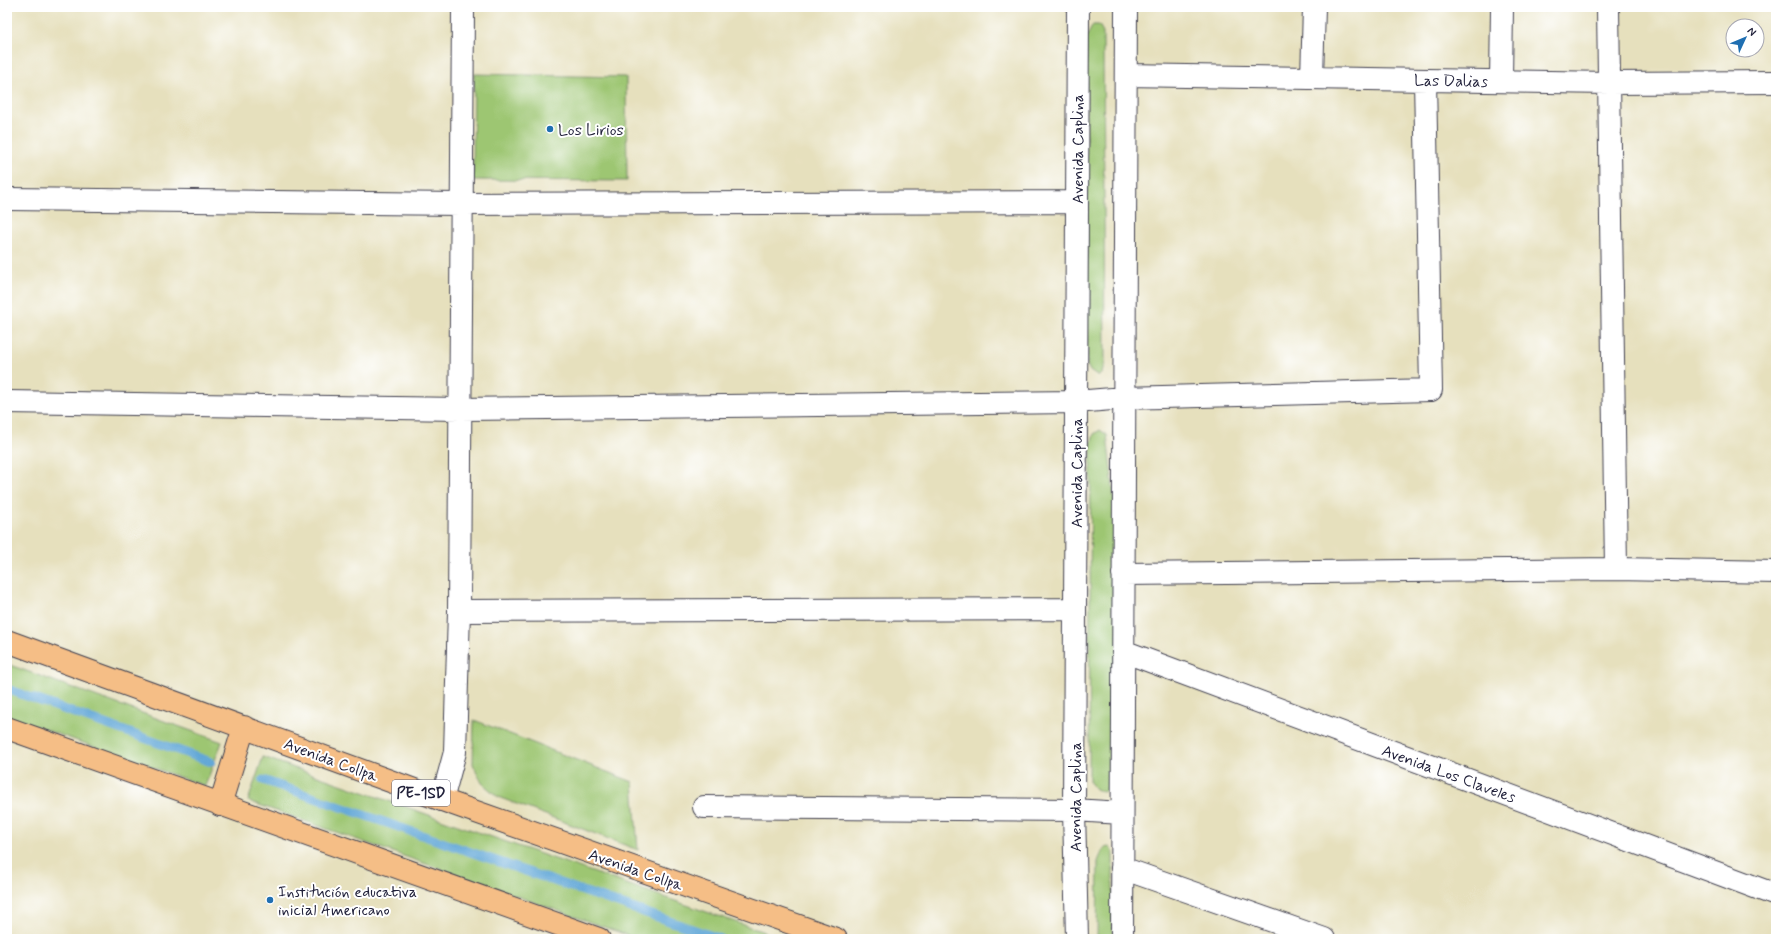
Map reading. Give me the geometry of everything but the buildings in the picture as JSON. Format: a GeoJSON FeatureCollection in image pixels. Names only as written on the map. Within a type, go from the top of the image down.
{"type":"FeatureCollection","features":[{"type":"Feature","properties":{"kind":"highway","name":"Avenida Collpa"},"geometry":{"type":"LineString","coordinates":[[7,641],[442,800],[836,939]]}},
{"type":"Feature","properties":{"kind":"highway"},"geometry":{"type":"LineString","coordinates":[[220,805],[244,727]]}},
{"type":"Feature","properties":{"kind":"highway"},"geometry":{"type":"LineString","coordinates":[[7,728],[599,939]]}},
{"type":"Feature","properties":{"kind":"street"},"geometry":{"type":"LineString","coordinates":[[442,800],[456,752],[459,611],[463,7]]}},
{"type":"Feature","properties":{"kind":"street","name":"Avenida Caplina"},"geometry":{"type":"LineString","coordinates":[[1076,939],[1074,810],[1078,7]]}},
{"type":"Feature","properties":{"kind":"street"},"geometry":{"type":"LineString","coordinates":[[1122,939],[1122,651],[1126,7]]}},
{"type":"Feature","properties":{"kind":"street"},"geometry":{"type":"LineString","coordinates":[[1312,78],[1314,7]]}},
{"type":"Feature","properties":{"kind":"street"},"geometry":{"type":"LineString","coordinates":[[1501,81],[1502,7]]}},
{"type":"Feature","properties":{"kind":"street"},"geometry":{"type":"LineString","coordinates":[[1608,7],[1616,569]]}},
{"type":"Feature","properties":{"kind":"street","name":"Las Dalias"},"geometry":{"type":"LineString","coordinates":[[1126,75],[1609,83],[1776,82]]}},
{"type":"Feature","properties":{"kind":"street"},"geometry":{"type":"LineString","coordinates":[[7,402],[460,410],[1076,402],[1124,398],[1431,390],[1425,80]]}},
{"type":"Feature","properties":{"kind":"street"},"geometry":{"type":"LineString","coordinates":[[7,199],[461,204],[1077,202]]}},
{"type":"Feature","properties":{"kind":"street"},"geometry":{"type":"LineString","coordinates":[[1123,574],[1616,569],[1776,572]]}},
{"type":"Feature","properties":{"kind":"street"},"geometry":{"type":"LineString","coordinates":[[459,611],[1075,609]]}},
{"type":"Feature","properties":{"kind":"street","name":"Avenida Los Claveles"},"geometry":{"type":"LineString","coordinates":[[1122,651],[1776,895]]}},
{"type":"Feature","properties":{"kind":"street"},"geometry":{"type":"LineString","coordinates":[[704,807],[1074,810],[1122,813]]}},
{"type":"Feature","properties":{"kind":"street"},"geometry":{"type":"LineString","coordinates":[[1122,868],[1324,939]]}},
{"type":"Feature","properties":{"kind":"green space"},"geometry":{"type":"Polygon","coordinates":[[[1093,25],[1099,25],[1103,32],[1105,363],[1101,374],[1097,376],[1090,371],[1087,365],[1086,38],[1093,25]]]}},
{"type":"Feature","properties":{"kind":"green space","name":"Los Lirios"},"geometry":{"type":"Polygon","coordinates":[[[474,74],[626,77],[627,181],[473,180],[474,74]]]}},
{"type":"Feature","properties":{"kind":"green space"},"geometry":{"type":"Polygon","coordinates":[[[1100,430],[1107,435],[1123,574],[1113,777],[1111,786],[1108,790],[1103,792],[1095,789],[1089,781],[1091,444],[1094,434],[1100,430]]]}},
{"type":"Feature","properties":{"kind":"green space"},"geometry":{"type":"Polygon","coordinates":[[[7,664],[222,742],[205,786],[7,716],[7,664]]]}},
{"type":"Feature","properties":{"kind":"green space"},"geometry":{"type":"Polygon","coordinates":[[[474,720],[633,782],[638,850],[498,797],[482,783],[473,764],[474,720]]]}},
{"type":"Feature","properties":{"kind":"green space"},"geometry":{"type":"Polygon","coordinates":[[[263,757],[784,939],[638,939],[248,801],[263,757]]]}},
{"type":"Feature","properties":{"kind":"green space"},"geometry":{"type":"Polygon","coordinates":[[[1109,847],[1113,851],[1113,939],[1097,939],[1098,861],[1104,848],[1109,847]]]}},
{"type":"Feature","properties":{"kind":"waterway"},"geometry":{"type":"LineString","coordinates":[[7,689],[211,762]]}},
{"type":"Feature","properties":{"kind":"waterway"},"geometry":{"type":"LineString","coordinates":[[263,780],[721,939]]}},
{"type":"Feature","properties":{"kind":"place","name":"Los Lirios"},"geometry":{"type":"Point","coordinates":[550,129]}},
{"type":"Feature","properties":{"kind":"place","name":"Institución educativa inicial Americano"},"geometry":{"type":"Point","coordinates":[270,900]}}]}
